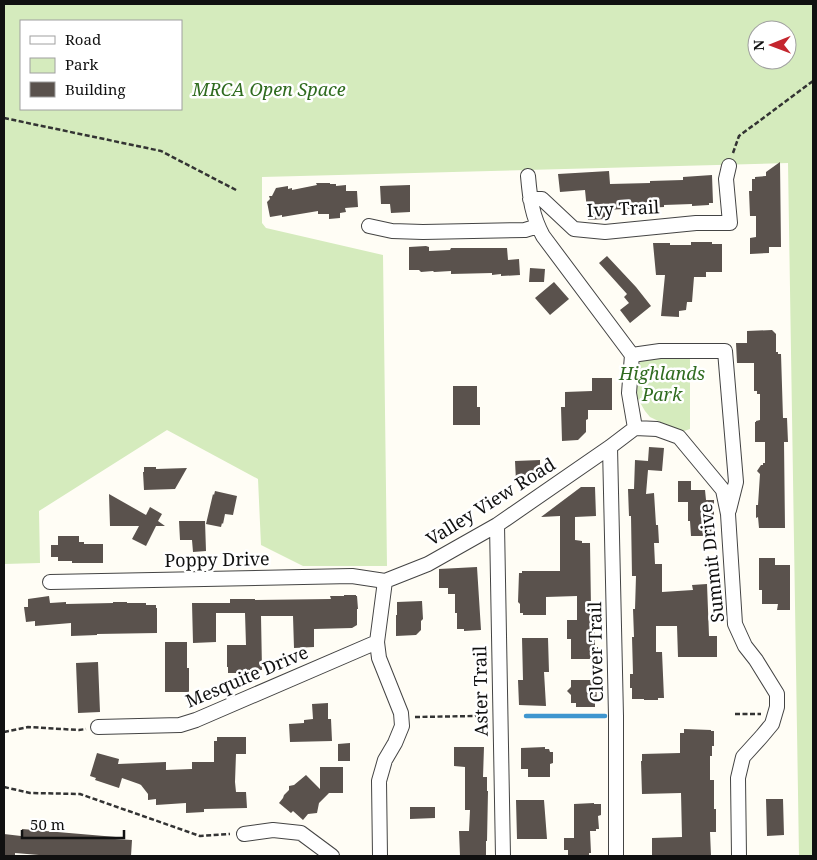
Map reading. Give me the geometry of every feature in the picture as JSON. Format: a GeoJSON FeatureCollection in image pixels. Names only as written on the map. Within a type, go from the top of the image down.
{"type":"FeatureCollection","features":[{"type":"Feature","properties":{"kind":"street","name":"Ivy Trail"},"geometry":{"type":"LineString","coordinates":[[530,199],[542,199],[574,229],[605,232],[696,223],[730,224],[726,179],[729,166]]}},
{"type":"Feature","properties":{"kind":"street"},"geometry":{"type":"LineString","coordinates":[[528,176],[530,199],[543,236],[632,355],[629,393],[635,428]]}},
{"type":"Feature","properties":{"kind":"street"},"geometry":{"type":"LineString","coordinates":[[369,226],[392,231],[423,232],[525,230],[538,226]]}},
{"type":"Feature","properties":{"kind":"street"},"geometry":{"type":"LineString","coordinates":[[632,355],[660,352],[725,351],[736,482],[728,514]]}},
{"type":"Feature","properties":{"kind":"street","name":"Summit Drive"},"geometry":{"type":"LineString","coordinates":[[635,428],[657,429],[679,437],[723,490],[728,514],[735,624],[745,646],[777,694],[775,714]]}},
{"type":"Feature","properties":{"kind":"street","name":"Valley View Road"},"geometry":{"type":"LineString","coordinates":[[385,581],[428,564],[497,525],[635,428]]}},
{"type":"Feature","properties":{"kind":"street","name":"Clover Trail"},"geometry":{"type":"LineString","coordinates":[[610,447],[616,716],[616,856]]}},
{"type":"Feature","properties":{"kind":"street","name":"Aster Trail"},"geometry":{"type":"LineString","coordinates":[[497,525],[503,856]]}},
{"type":"Feature","properties":{"kind":"street","name":"Poppy Drive"},"geometry":{"type":"LineString","coordinates":[[50,582],[352,576],[385,581]]}},
{"type":"Feature","properties":{"kind":"street"},"geometry":{"type":"LineString","coordinates":[[380,856],[379,781],[385,760],[396,743],[402,726],[401,713],[379,658],[377,642],[385,581]]}},
{"type":"Feature","properties":{"kind":"street","name":"Mesquite Drive"},"geometry":{"type":"LineString","coordinates":[[98,727],[180,725],[196,720],[377,642]]}},
{"type":"Feature","properties":{"kind":"street"},"geometry":{"type":"LineString","coordinates":[[739,856],[738,778],[742,757],[771,726],[775,714]]}},
{"type":"Feature","properties":{"kind":"street"},"geometry":{"type":"LineString","coordinates":[[244,834],[273,830],[301,832],[332,856]]}},
{"type":"Feature","properties":{"kind":"path"},"geometry":{"type":"LineString","coordinates":[[729,166],[739,136],[813,81]]}},
{"type":"Feature","properties":{"kind":"path"},"geometry":{"type":"LineString","coordinates":[[4,118],[161,151],[238,191]]}},
{"type":"Feature","properties":{"kind":"path"},"geometry":{"type":"LineString","coordinates":[[401,718],[475,716],[486,711],[489,707],[500,707]]}},
{"type":"Feature","properties":{"kind":"path"},"geometry":{"type":"LineString","coordinates":[[735,714],[775,714]]}},
{"type":"Feature","properties":{"kind":"path"},"geometry":{"type":"LineString","coordinates":[[4,732],[28,727],[79,730],[98,727]]}},
{"type":"Feature","properties":{"kind":"path"},"geometry":{"type":"LineString","coordinates":[[4,787],[30,793],[80,794],[200,836],[244,834]]}},
{"type":"Feature","properties":{"kind":"green space","name":"MRCA Open Space"},"geometry":{"type":"Polygon","coordinates":[[[4,4],[813,4],[813,856],[799,856],[788,163],[262,177],[262,223],[266,228],[383,255],[387,566],[303,566],[261,545],[258,479],[167,430],[39,511],[40,563],[4,564],[4,4]]]}},
{"type":"Feature","properties":{"kind":"green space","name":"Highlands Park"},"geometry":{"type":"Polygon","coordinates":[[[690,357],[690,429],[681,432],[650,417],[645,411],[635,390],[637,365],[645,358],[690,357]]]}},
{"type":"Feature","properties":{"kind":"building"},"geometry":{"type":"Polygon","coordinates":[[[780,162],[781,247],[769,247],[769,253],[750,254],[750,238],[756,237],[756,216],[750,216],[749,191],[752,191],[752,179],[766,176],[766,172],[780,162]]]}},
{"type":"Feature","properties":{"kind":"building"},"geometry":{"type":"Polygon","coordinates":[[[609,171],[610,184],[650,183],[650,181],[683,180],[683,177],[712,175],[713,203],[709,203],[709,205],[664,205],[664,207],[605,210],[605,219],[588,220],[585,190],[560,192],[558,174],[609,171]]]}},
{"type":"Feature","properties":{"kind":"building"},"geometry":{"type":"Polygon","coordinates":[[[316,183],[330,183],[336,184],[336,186],[346,185],[346,191],[357,191],[358,207],[345,208],[346,212],[340,213],[340,218],[329,219],[329,214],[318,214],[318,211],[270,217],[267,202],[270,199],[269,196],[272,196],[276,188],[288,186],[288,189],[292,188],[292,190],[317,185],[316,183]]]}},
{"type":"Feature","properties":{"kind":"building"},"geometry":{"type":"Polygon","coordinates":[[[410,185],[410,212],[391,213],[390,204],[381,204],[380,186],[410,185]]]}},
{"type":"Feature","properties":{"kind":"building"},"geometry":{"type":"Polygon","coordinates":[[[691,242],[722,244],[722,272],[706,272],[706,277],[694,277],[692,302],[687,302],[686,310],[679,311],[679,317],[661,316],[665,275],[656,275],[653,243],[691,245],[691,242]]]}},
{"type":"Feature","properties":{"kind":"building"},"geometry":{"type":"Polygon","coordinates":[[[409,247],[429,247],[429,251],[450,250],[451,248],[507,248],[508,260],[519,259],[520,275],[501,276],[501,274],[492,275],[492,273],[451,274],[451,271],[421,272],[419,270],[409,270],[409,247]]]}},
{"type":"Feature","properties":{"kind":"building"},"geometry":{"type":"Polygon","coordinates":[[[607,256],[651,306],[630,323],[620,310],[629,303],[624,297],[627,294],[599,263],[607,256]]]}},
{"type":"Feature","properties":{"kind":"building"},"geometry":{"type":"Polygon","coordinates":[[[530,268],[545,269],[544,282],[529,282],[530,268]]]}},
{"type":"Feature","properties":{"kind":"building"},"geometry":{"type":"Polygon","coordinates":[[[554,282],[569,299],[550,315],[535,298],[554,282]]]}},
{"type":"Feature","properties":{"kind":"building"},"geometry":{"type":"Polygon","coordinates":[[[772,330],[776,334],[776,352],[781,354],[783,418],[787,418],[788,442],[784,442],[785,528],[759,528],[758,517],[756,518],[756,505],[758,505],[760,474],[757,471],[765,463],[765,442],[755,442],[755,422],[760,420],[760,394],[754,391],[754,363],[737,363],[736,343],[747,343],[747,331],[772,330]]]}},
{"type":"Feature","properties":{"kind":"building"},"geometry":{"type":"Polygon","coordinates":[[[592,378],[612,378],[612,410],[588,410],[586,432],[578,440],[562,441],[561,407],[565,407],[565,392],[592,391],[592,378]]]}},
{"type":"Feature","properties":{"kind":"building"},"geometry":{"type":"Polygon","coordinates":[[[453,386],[477,386],[477,407],[480,407],[480,425],[453,425],[453,386]]]}},
{"type":"Feature","properties":{"kind":"building"},"geometry":{"type":"Polygon","coordinates":[[[649,447],[664,448],[662,471],[648,470],[646,494],[654,493],[659,543],[654,543],[655,564],[662,564],[662,592],[693,590],[692,585],[707,584],[709,636],[717,636],[717,657],[678,657],[677,626],[656,626],[656,652],[662,652],[664,698],[658,698],[658,700],[632,699],[632,688],[630,688],[630,674],[633,674],[632,637],[634,637],[633,609],[635,609],[636,576],[632,576],[631,516],[629,516],[628,489],[634,489],[635,460],[648,461],[649,447]]]}},
{"type":"Feature","properties":{"kind":"building"},"geometry":{"type":"Polygon","coordinates":[[[540,460],[540,472],[530,472],[530,480],[516,481],[515,461],[540,460]]]}},
{"type":"Feature","properties":{"kind":"building"},"geometry":{"type":"Polygon","coordinates":[[[144,467],[156,467],[156,469],[187,468],[175,489],[144,490],[144,467]]]}},
{"type":"Feature","properties":{"kind":"building"},"geometry":{"type":"Polygon","coordinates":[[[678,481],[691,481],[691,490],[705,490],[706,500],[714,500],[714,536],[691,536],[690,521],[688,521],[688,502],[678,502],[678,481]]]}},
{"type":"Feature","properties":{"kind":"building"},"geometry":{"type":"Polygon","coordinates":[[[581,487],[595,487],[596,516],[575,517],[575,540],[582,541],[582,543],[590,543],[591,608],[595,608],[595,647],[598,647],[597,659],[571,659],[571,639],[567,639],[567,620],[577,620],[577,596],[546,597],[546,615],[523,615],[523,613],[520,613],[520,604],[518,602],[519,573],[522,573],[522,571],[560,571],[560,516],[541,517],[581,487]]]}},
{"type":"Feature","properties":{"kind":"building"},"geometry":{"type":"Polygon","coordinates":[[[215,491],[237,496],[233,515],[225,514],[221,527],[206,524],[215,491]]]}},
{"type":"Feature","properties":{"kind":"building"},"geometry":{"type":"Polygon","coordinates":[[[109,494],[146,515],[150,507],[162,514],[158,521],[165,526],[156,526],[146,546],[132,539],[139,526],[110,526],[109,494]]]}},
{"type":"Feature","properties":{"kind":"building"},"geometry":{"type":"Polygon","coordinates":[[[179,521],[205,521],[206,551],[193,552],[192,540],[180,540],[179,521]]]}},
{"type":"Feature","properties":{"kind":"building"},"geometry":{"type":"Polygon","coordinates":[[[58,536],[79,536],[79,542],[84,542],[84,544],[103,544],[103,563],[72,563],[72,561],[58,561],[58,557],[51,557],[51,545],[58,545],[58,536]]]}},
{"type":"Feature","properties":{"kind":"building"},"geometry":{"type":"Polygon","coordinates":[[[759,558],[775,558],[775,565],[790,565],[790,610],[777,610],[778,604],[762,604],[762,590],[759,590],[759,558]]]}},
{"type":"Feature","properties":{"kind":"building"},"geometry":{"type":"Polygon","coordinates":[[[477,567],[481,630],[464,631],[464,629],[457,629],[455,594],[448,594],[448,588],[439,588],[439,569],[477,567]]]}},
{"type":"Feature","properties":{"kind":"building"},"geometry":{"type":"Polygon","coordinates":[[[49,596],[50,603],[127,602],[156,605],[157,633],[71,636],[71,623],[35,626],[35,621],[26,622],[24,607],[28,607],[28,599],[49,596]]]}},
{"type":"Feature","properties":{"kind":"building"},"geometry":{"type":"Polygon","coordinates":[[[330,596],[357,596],[357,625],[352,628],[314,629],[314,647],[294,648],[293,616],[261,616],[262,670],[255,670],[255,673],[228,673],[227,667],[227,645],[246,645],[245,613],[216,613],[216,642],[193,643],[192,603],[230,603],[230,599],[331,599],[330,596]]]}},
{"type":"Feature","properties":{"kind":"building"},"geometry":{"type":"Polygon","coordinates":[[[422,601],[423,619],[421,621],[421,630],[416,635],[396,636],[397,602],[422,601]]]}},
{"type":"Feature","properties":{"kind":"building"},"geometry":{"type":"Polygon","coordinates":[[[522,638],[548,638],[549,672],[544,672],[546,706],[519,705],[518,680],[523,680],[522,638]]]}},
{"type":"Feature","properties":{"kind":"building"},"geometry":{"type":"Polygon","coordinates":[[[165,642],[187,642],[189,692],[165,692],[165,642]]]}},
{"type":"Feature","properties":{"kind":"building"},"geometry":{"type":"Polygon","coordinates":[[[98,662],[100,712],[78,713],[76,663],[98,662]]]}},
{"type":"Feature","properties":{"kind":"building"},"geometry":{"type":"Polygon","coordinates":[[[571,680],[596,680],[597,702],[595,702],[595,707],[576,707],[576,703],[571,703],[571,695],[567,691],[571,687],[571,680]]]}},
{"type":"Feature","properties":{"kind":"building"},"geometry":{"type":"Polygon","coordinates":[[[328,703],[328,719],[331,719],[332,741],[290,742],[289,724],[304,723],[304,720],[313,719],[312,704],[328,703]]]}},
{"type":"Feature","properties":{"kind":"building"},"geometry":{"type":"Polygon","coordinates":[[[684,729],[714,731],[714,746],[712,746],[712,756],[710,756],[710,780],[714,780],[716,832],[710,832],[711,856],[652,856],[652,838],[682,837],[681,793],[642,794],[642,754],[680,753],[680,733],[684,733],[684,729]]]}},
{"type":"Feature","properties":{"kind":"building"},"geometry":{"type":"Polygon","coordinates":[[[217,737],[246,737],[246,754],[236,754],[235,782],[236,792],[246,792],[247,808],[204,809],[204,812],[186,813],[186,803],[156,805],[156,799],[148,800],[148,794],[139,784],[122,778],[119,788],[95,780],[96,778],[90,776],[97,753],[119,759],[118,764],[166,762],[166,770],[192,769],[192,762],[214,762],[214,741],[217,741],[217,737]]]}},
{"type":"Feature","properties":{"kind":"building"},"geometry":{"type":"Polygon","coordinates":[[[350,743],[350,761],[338,761],[338,744],[350,743]]]}},
{"type":"Feature","properties":{"kind":"building"},"geometry":{"type":"Polygon","coordinates":[[[454,747],[484,747],[483,777],[487,777],[488,791],[486,856],[460,856],[459,831],[469,831],[470,810],[465,810],[465,767],[454,766],[454,747]]]}},
{"type":"Feature","properties":{"kind":"building"},"geometry":{"type":"Polygon","coordinates":[[[545,747],[545,749],[553,752],[553,763],[550,764],[550,777],[528,777],[528,769],[521,769],[521,748],[545,747]]]}},
{"type":"Feature","properties":{"kind":"building"},"geometry":{"type":"Polygon","coordinates":[[[320,767],[343,767],[343,793],[329,793],[319,803],[317,813],[308,814],[303,820],[293,811],[291,813],[279,803],[289,790],[289,786],[294,785],[306,775],[320,789],[320,767]]]}},
{"type":"Feature","properties":{"kind":"building"},"geometry":{"type":"Polygon","coordinates":[[[766,799],[783,799],[784,835],[767,836],[766,799]]]}},
{"type":"Feature","properties":{"kind":"building"},"geometry":{"type":"Polygon","coordinates":[[[516,800],[544,800],[547,839],[517,839],[516,800]]]}},
{"type":"Feature","properties":{"kind":"building"},"geometry":{"type":"Polygon","coordinates":[[[574,804],[601,804],[601,815],[598,816],[599,829],[590,831],[591,853],[589,853],[589,856],[568,856],[568,850],[564,850],[564,838],[574,838],[574,804]]]}},
{"type":"Feature","properties":{"kind":"building"},"geometry":{"type":"Polygon","coordinates":[[[410,807],[435,807],[435,818],[410,819],[410,807]]]}},
{"type":"Feature","properties":{"kind":"building"},"geometry":{"type":"Polygon","coordinates":[[[22,829],[132,840],[131,856],[51,856],[15,853],[15,856],[4,856],[4,834],[21,836],[22,829]]]}},
{"type":"Feature","properties":{"kind":"waterway"},"geometry":{"type":"LineString","coordinates":[[526,716],[605,716]]}}]}
